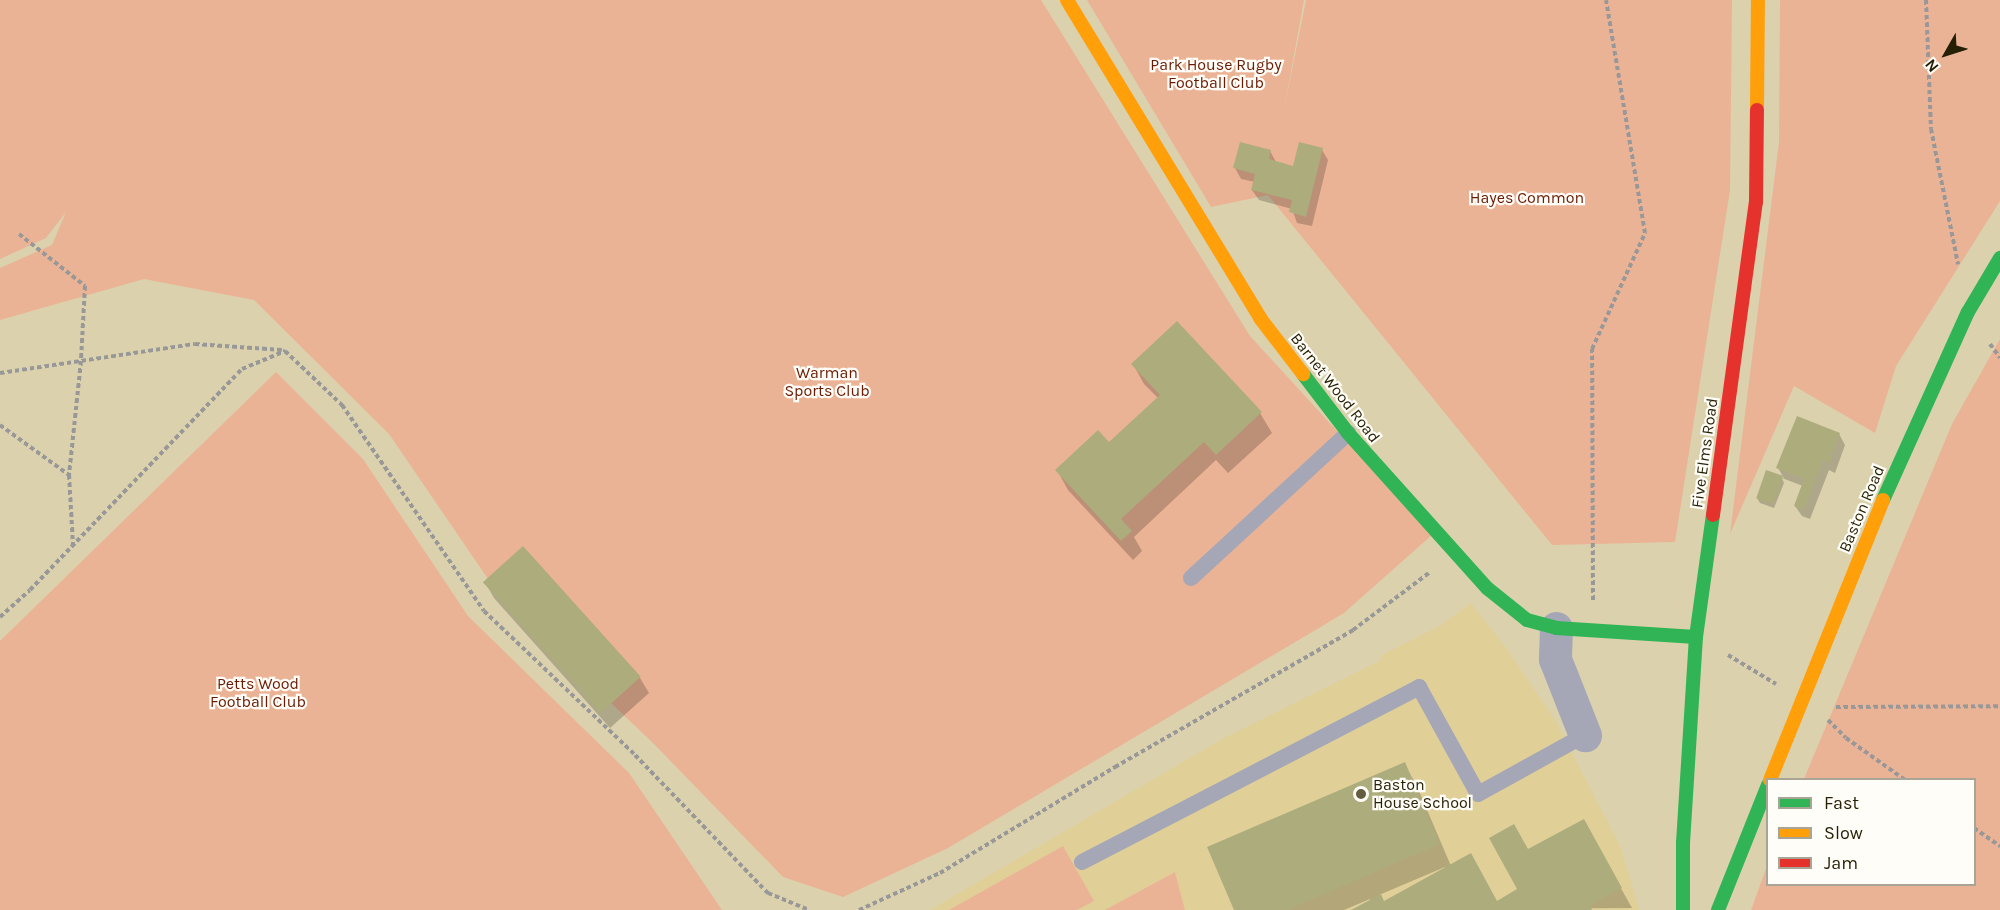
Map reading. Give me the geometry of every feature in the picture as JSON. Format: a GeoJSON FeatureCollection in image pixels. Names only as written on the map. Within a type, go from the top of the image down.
{"type":"FeatureCollection","features":[{"type":"Feature","properties":{"kind":"street","name":"Barnet Wood Road"},"geometry":{"type":"LineString","coordinates":[[1067,0],[1260,318],[1348,433],[1454,554],[1487,588],[1527,620],[1556,628],[1696,637]]}},
{"type":"Feature","properties":{"kind":"street","name":"Five Elms Road"},"geometry":{"type":"LineString","coordinates":[[1683,910],[1683,843],[1696,637],[1756,202],[1758,0]]}},
{"type":"Feature","properties":{"kind":"street","name":"Baston Road"},"geometry":{"type":"LineString","coordinates":[[1771,778],[1864,545],[1968,312],[2000,258]]}},
{"type":"Feature","properties":{"kind":"street"},"geometry":{"type":"LineString","coordinates":[[1556,628],[1555,659],[1585,735]]}},
{"type":"Feature","properties":{"kind":"street"},"geometry":{"type":"LineString","coordinates":[[1718,910],[1766,788]]}},
{"type":"Feature","properties":{"kind":"lane"},"geometry":{"type":"LineString","coordinates":[[1191,578],[1348,433]]}},
{"type":"Feature","properties":{"kind":"lane"},"geometry":{"type":"LineString","coordinates":[[1082,862],[1419,687],[1478,794],[1585,735]]}},
{"type":"Feature","properties":{"kind":"path"},"geometry":{"type":"LineString","coordinates":[[1594,630],[1592,349],[1645,233],[1606,0]]}},
{"type":"Feature","properties":{"kind":"path"},"geometry":{"type":"LineString","coordinates":[[1926,0],[1931,129],[1968,312],[2000,358]]}},
{"type":"Feature","properties":{"kind":"path"},"geometry":{"type":"LineString","coordinates":[[19,234],[85,285],[81,361],[69,475],[73,546]]}},
{"type":"Feature","properties":{"kind":"path"},"geometry":{"type":"LineString","coordinates":[[0,373],[195,344],[285,351],[342,405],[484,610],[635,755],[768,894],[809,910]]}},
{"type":"Feature","properties":{"kind":"path"},"geometry":{"type":"LineString","coordinates":[[0,617],[73,546],[242,369],[285,351]]}},
{"type":"Feature","properties":{"kind":"path"},"geometry":{"type":"LineString","coordinates":[[0,425],[69,475]]}},
{"type":"Feature","properties":{"kind":"path"},"geometry":{"type":"LineString","coordinates":[[859,910],[940,873],[1115,766],[1353,630],[1454,554]]}},
{"type":"Feature","properties":{"kind":"path"},"geometry":{"type":"LineString","coordinates":[[1827,707],[2000,706]]}},
{"type":"Feature","properties":{"kind":"path"},"geometry":{"type":"LineString","coordinates":[[1846,738],[1902,778]]}},
{"type":"Feature","properties":{"kind":"path"},"geometry":{"type":"LineString","coordinates":[[1976,829],[2000,846]]}},
{"type":"Feature","properties":{"kind":"shaded area","name":"Baston House School"},"geometry":{"type":"Polygon","coordinates":[[[1471,603],[1509,652],[1555,720],[1621,848],[1639,910],[930,910],[1222,739],[1381,660],[1382,655],[1441,625],[1471,603]]]}},
{"type":"Feature","properties":{"kind":"green space","name":"Warman Sports Club"},"geometry":{"type":"Polygon","coordinates":[[[0,0],[1041,0],[1250,336],[1432,535],[1344,613],[948,848],[843,897],[783,877],[654,744],[501,598],[389,434],[254,300],[144,279],[0,320],[0,268],[52,245],[66,212],[46,238],[0,259],[0,0]]]}},
{"type":"Feature","properties":{"kind":"green space","name":"Hayes Common"},"geometry":{"type":"Polygon","coordinates":[[[1087,0],[1304,0],[1284,110],[1306,0],[1732,0],[1730,190],[1675,542],[1552,545],[1268,195],[1211,207],[1087,0]]]}},
{"type":"Feature","properties":{"kind":"green space"},"geometry":{"type":"Polygon","coordinates":[[[1780,0],[2000,0],[2000,201],[1896,366],[1875,433],[1794,386],[1730,534],[1779,142],[1780,0]]]}},
{"type":"Feature","properties":{"kind":"green space"},"geometry":{"type":"Polygon","coordinates":[[[2000,339],[2000,910],[1751,910],[1766,869],[1766,886],[1976,886],[1976,778],[1804,778],[1952,424],[2000,339]]]}},
{"type":"Feature","properties":{"kind":"green space","name":"Petts Wood Football Club"},"geometry":{"type":"Polygon","coordinates":[[[276,372],[363,459],[468,616],[629,773],[722,910],[0,910],[0,641],[276,372]]]}},
{"type":"Feature","properties":{"kind":"green space"},"geometry":{"type":"Polygon","coordinates":[[[1063,846],[1094,901],[1077,910],[949,910],[1063,846]]]}},
{"type":"Feature","properties":{"kind":"green space"},"geometry":{"type":"Polygon","coordinates":[[[1175,872],[1185,910],[1105,910],[1175,872]]]}},
{"type":"Feature","properties":{"kind":"building"},"geometry":{"type":"Polygon","coordinates":[[[1240,142],[1271,150],[1269,159],[1293,166],[1299,142],[1323,148],[1306,217],[1289,212],[1292,200],[1251,190],[1255,174],[1233,168],[1240,142]]]}},
{"type":"Feature","properties":{"kind":"building"},"geometry":{"type":"Polygon","coordinates":[[[1177,321],[1262,412],[1216,455],[1204,442],[1121,519],[1132,531],[1121,541],[1055,470],[1098,430],[1109,442],[1160,395],[1131,364],[1177,321]]]}},
{"type":"Feature","properties":{"kind":"building"},"geometry":{"type":"Polygon","coordinates":[[[1797,416],[1840,433],[1829,463],[1823,460],[1804,510],[1794,506],[1804,479],[1776,468],[1797,416]]]}},
{"type":"Feature","properties":{"kind":"building"},"geometry":{"type":"Polygon","coordinates":[[[1766,470],[1783,476],[1773,504],[1756,498],[1766,470]]]}},
{"type":"Feature","properties":{"kind":"building"},"geometry":{"type":"Polygon","coordinates":[[[523,546],[641,677],[601,713],[483,582],[523,546]]]}},
{"type":"Feature","properties":{"kind":"building"},"geometry":{"type":"Polygon","coordinates":[[[1405,762],[1440,844],[1287,910],[1234,910],[1207,847],[1405,762]]]}},
{"type":"Feature","properties":{"kind":"building"},"geometry":{"type":"Polygon","coordinates":[[[1584,819],[1622,888],[1590,905],[1592,910],[1351,910],[1381,894],[1384,901],[1471,853],[1497,901],[1517,889],[1489,838],[1514,824],[1528,849],[1584,819]]]}},
{"type":"Feature","properties":{"kind":"traffic: fast"},"geometry":{"type":"LineString","coordinates":[[1883,500],[1968,312],[2000,258]]}},
{"type":"Feature","properties":{"kind":"traffic: fast"},"geometry":{"type":"LineString","coordinates":[[1303,374],[1348,433],[1487,588],[1527,620],[1556,628],[1696,637]]}},
{"type":"Feature","properties":{"kind":"traffic: fast"},"geometry":{"type":"LineString","coordinates":[[1683,910],[1683,843],[1696,637],[1713,515]]}},
{"type":"Feature","properties":{"kind":"traffic: fast"},"geometry":{"type":"LineString","coordinates":[[1718,910],[1766,790]]}},
{"type":"Feature","properties":{"kind":"traffic: slow"},"geometry":{"type":"LineString","coordinates":[[1067,0],[1260,318],[1303,374]]}},
{"type":"Feature","properties":{"kind":"traffic: slow"},"geometry":{"type":"LineString","coordinates":[[1757,110],[1758,0]]}},
{"type":"Feature","properties":{"kind":"traffic: slow"},"geometry":{"type":"LineString","coordinates":[[1771,778],[1883,500]]}},
{"type":"Feature","properties":{"kind":"traffic: jam"},"geometry":{"type":"LineString","coordinates":[[1713,515],[1756,202],[1757,110]]}},
{"type":"Feature","properties":{"kind":"place","name":"Baston House School"},"geometry":{"type":"Point","coordinates":[1361,794]}},
{"type":"Feature","properties":{"kind":"park label","name":"Park House Rugby Football Club"},"geometry":{"type":"Point","coordinates":[1216,74]}}]}
